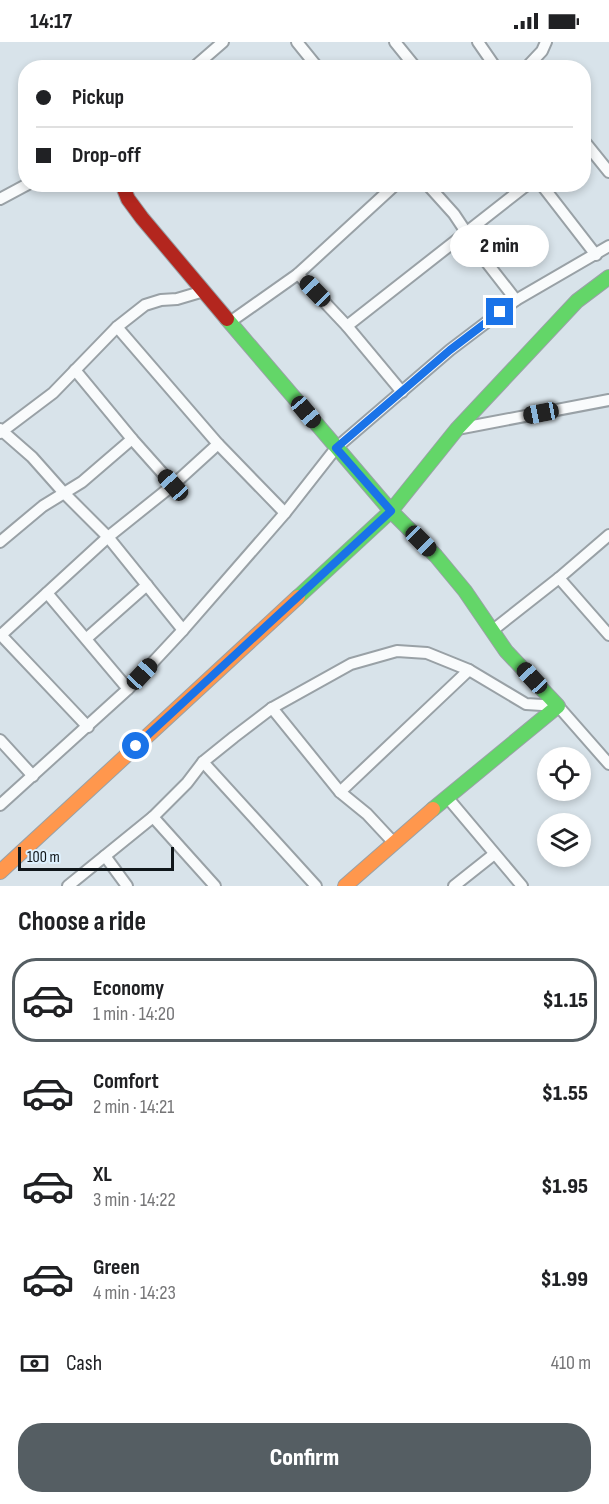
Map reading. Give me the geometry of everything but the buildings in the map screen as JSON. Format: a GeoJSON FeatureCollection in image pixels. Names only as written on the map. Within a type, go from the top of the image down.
{"type":"FeatureCollection","features":[{"type":"Feature","properties":{"kind":"street"},"geometry":{"type":"LineString","coordinates":[[202,60],[223,42]]}},
{"type":"Feature","properties":{"kind":"street"},"geometry":{"type":"LineString","coordinates":[[297,42],[312,60]]}},
{"type":"Feature","properties":{"kind":"street"},"geometry":{"type":"LineString","coordinates":[[395,42],[410,60]]}},
{"type":"Feature","properties":{"kind":"street"},"geometry":{"type":"LineString","coordinates":[[478,42],[490,60]]}},
{"type":"Feature","properties":{"kind":"street"},"geometry":{"type":"LineString","coordinates":[[533,60],[544,46],[554,42]]}},
{"type":"Feature","properties":{"kind":"street"},"geometry":{"type":"LineString","coordinates":[[591,150],[609,172]]}},
{"type":"Feature","properties":{"kind":"street"},"geometry":{"type":"LineString","coordinates":[[0,199],[18,189]]}},
{"type":"Feature","properties":{"kind":"street"},"geometry":{"type":"LineString","coordinates":[[125,192],[142,218],[336,448],[391,511],[436,556],[465,591],[506,651],[609,764]]}},
{"type":"Feature","properties":{"kind":"street"},"geometry":{"type":"LineString","coordinates":[[230,322],[298,274],[387,192]]}},
{"type":"Feature","properties":{"kind":"street"},"geometry":{"type":"LineString","coordinates":[[435,192],[467,231],[484,259],[516,300]]}},
{"type":"Feature","properties":{"kind":"street"},"geometry":{"type":"LineString","coordinates":[[347,326],[518,192]]}},
{"type":"Feature","properties":{"kind":"street"},"geometry":{"type":"LineString","coordinates":[[547,192],[596,255]]}},
{"type":"Feature","properties":{"kind":"street"},"geometry":{"type":"LineString","coordinates":[[0,805],[128,689],[285,513],[336,448],[450,350],[516,300],[609,246]]}},
{"type":"Feature","properties":{"kind":"street"},"geometry":{"type":"LineString","coordinates":[[298,274],[347,326],[402,393]]}},
{"type":"Feature","properties":{"kind":"street"},"geometry":{"type":"LineString","coordinates":[[0,872],[391,511],[457,429],[577,301],[609,276]]}},
{"type":"Feature","properties":{"kind":"street"},"geometry":{"type":"LineString","coordinates":[[183,630],[108,537],[64,494],[32,457],[1,432],[53,393],[117,327],[145,305],[204,291]]}},
{"type":"Feature","properties":{"kind":"street"},"geometry":{"type":"LineString","coordinates":[[117,327],[218,444],[285,513]]}},
{"type":"Feature","properties":{"kind":"street"},"geometry":{"type":"LineString","coordinates":[[75,370],[173,485]]}},
{"type":"Feature","properties":{"kind":"street"},"geometry":{"type":"LineString","coordinates":[[457,429],[607,402]]}},
{"type":"Feature","properties":{"kind":"street"},"geometry":{"type":"LineString","coordinates":[[0,542],[43,506],[64,494],[132,439]]}},
{"type":"Feature","properties":{"kind":"street"},"geometry":{"type":"LineString","coordinates":[[88,727],[1,634],[108,537],[173,485],[218,444]]}},
{"type":"Feature","properties":{"kind":"street"},"geometry":{"type":"LineString","coordinates":[[493,630],[609,535]]}},
{"type":"Feature","properties":{"kind":"street"},"geometry":{"type":"LineString","coordinates":[[559,578],[608,631]]}},
{"type":"Feature","properties":{"kind":"street"},"geometry":{"type":"LineString","coordinates":[[87,638],[147,585]]}},
{"type":"Feature","properties":{"kind":"street"},"geometry":{"type":"LineString","coordinates":[[47,593],[128,689]]}},
{"type":"Feature","properties":{"kind":"street"},"geometry":{"type":"LineString","coordinates":[[68,886],[153,817],[187,783],[203,762],[272,708],[351,664],[397,651],[427,653],[469,670],[526,704],[558,706]]}},
{"type":"Feature","properties":{"kind":"street"},"geometry":{"type":"LineString","coordinates":[[340,792],[469,670]]}},
{"type":"Feature","properties":{"kind":"street"},"geometry":{"type":"LineString","coordinates":[[345,886],[447,797],[558,706]]}},
{"type":"Feature","properties":{"kind":"street"},"geometry":{"type":"LineString","coordinates":[[272,708],[340,792],[367,814],[394,843]]}},
{"type":"Feature","properties":{"kind":"street"},"geometry":{"type":"LineString","coordinates":[[0,740],[33,776]]}},
{"type":"Feature","properties":{"kind":"street"},"geometry":{"type":"LineString","coordinates":[[593,746],[609,751]]}},
{"type":"Feature","properties":{"kind":"street"},"geometry":{"type":"LineString","coordinates":[[203,762],[316,886]]}},
{"type":"Feature","properties":{"kind":"street"},"geometry":{"type":"LineString","coordinates":[[447,797],[493,855],[522,886]]}},
{"type":"Feature","properties":{"kind":"street"},"geometry":{"type":"LineString","coordinates":[[153,817],[215,886]]}},
{"type":"Feature","properties":{"kind":"street"},"geometry":{"type":"LineString","coordinates":[[454,886],[493,855]]}},
{"type":"Feature","properties":{"kind":"street"},"geometry":{"type":"LineString","coordinates":[[105,856],[127,886]]}},
{"type":"Feature","properties":{"kind":"traffic: fast"},"geometry":{"type":"LineString","coordinates":[[298,597],[391,511],[457,429],[577,301],[609,277]]}},
{"type":"Feature","properties":{"kind":"traffic: fast"},"geometry":{"type":"LineString","coordinates":[[227,319],[391,511],[436,556],[465,591],[506,651],[558,706],[433,809]]}},
{"type":"Feature","properties":{"kind":"traffic: slow"},"geometry":{"type":"LineString","coordinates":[[0,872],[298,597]]}},
{"type":"Feature","properties":{"kind":"traffic: slow"},"geometry":{"type":"LineString","coordinates":[[345,886],[433,809]]}},
{"type":"Feature","properties":{"kind":"traffic: jam"},"geometry":{"type":"LineString","coordinates":[[125,192],[142,218],[227,319]]}},
{"type":"Feature","properties":{"kind":"route"},"geometry":{"type":"LineString","coordinates":[[136,746],[391,511],[336,448],[450,350],[500,312]]}}]}
